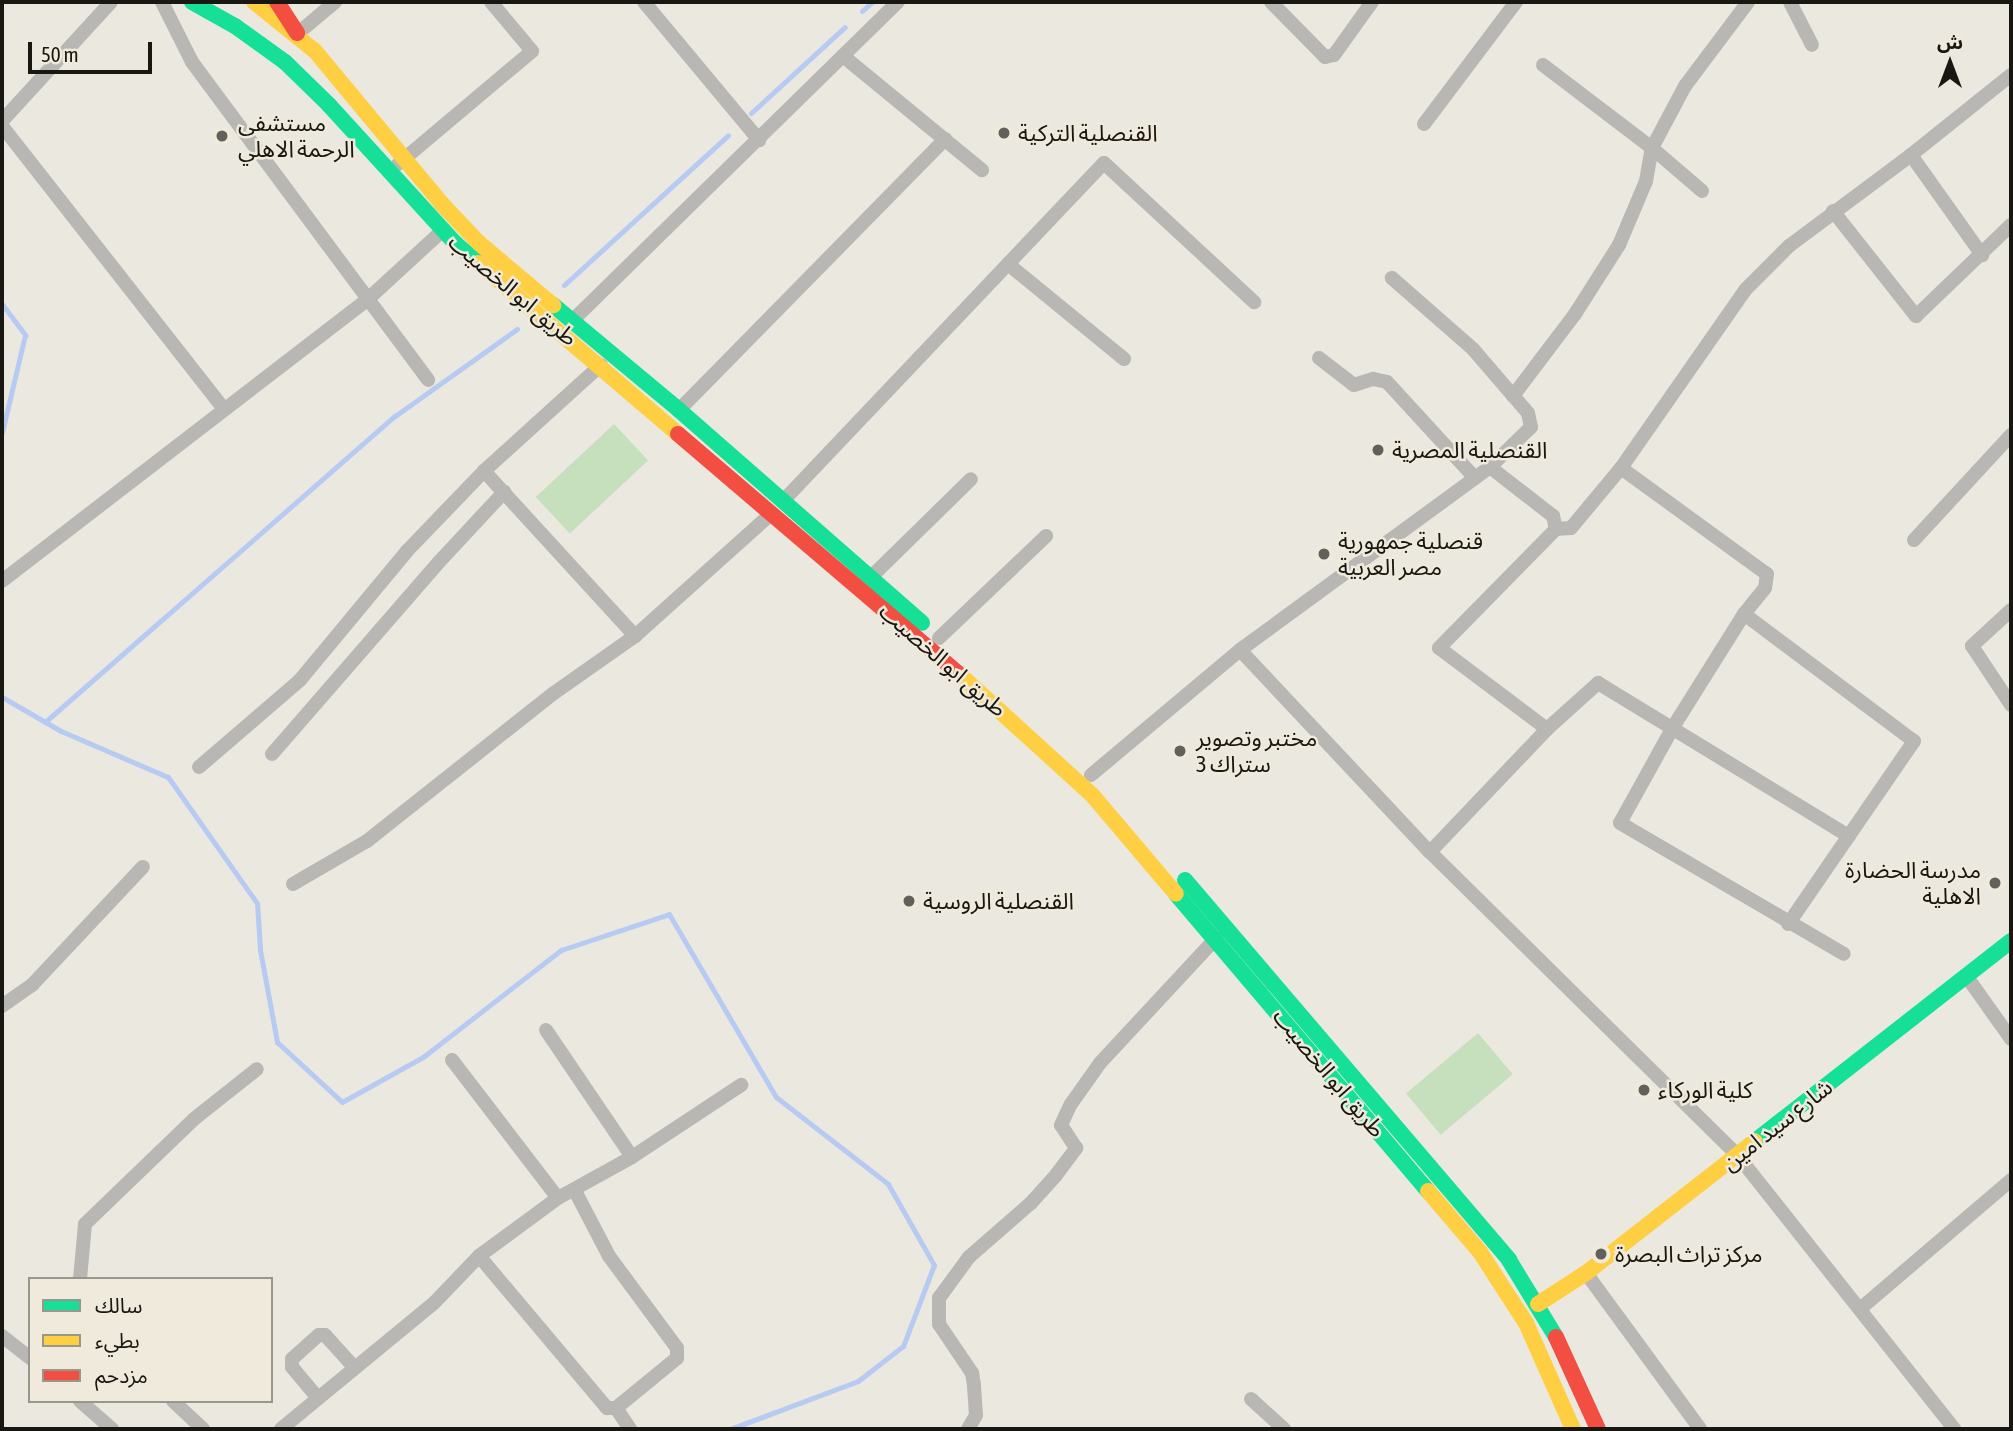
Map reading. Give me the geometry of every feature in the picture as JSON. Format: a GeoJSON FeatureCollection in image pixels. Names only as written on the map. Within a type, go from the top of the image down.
{"type":"FeatureCollection","features":[{"type":"Feature","properties":{"kind":"main road","name":"طريق ابو الخصيب"},"geometry":{"type":"LineString","coordinates":[[192,2],[235,26],[285,62],[442,231],[601,365],[870,578],[1091,775],[1292,1017],[1497,1275],[1539,1347],[1573,1429]]}},
{"type":"Feature","properties":{"kind":"main road","name":"طريق ابو الخصيب"},"geometry":{"type":"LineString","coordinates":[[254,2],[297,34],[332,69],[466,230],[679,410],[778,507],[1066,768],[1216,938],[1477,1219],[1538,1304],[1598,1429]]}},
{"type":"Feature","properties":{"kind":"main road"},"geometry":{"type":"LineString","coordinates":[[277,2],[297,34]]}},
{"type":"Feature","properties":{"kind":"main road","name":"شارع سيد امين"},"geometry":{"type":"LineString","coordinates":[[1538,1304],[1586,1273],[2011,941]]}},
{"type":"Feature","properties":{"kind":"street"},"geometry":{"type":"LineString","coordinates":[[111,2],[2,123],[225,409]]}},
{"type":"Feature","properties":{"kind":"street"},"geometry":{"type":"LineString","coordinates":[[162,2],[192,62],[428,380]]}},
{"type":"Feature","properties":{"kind":"street"},"geometry":{"type":"LineString","coordinates":[[297,34],[335,2]]}},
{"type":"Feature","properties":{"kind":"street"},"geometry":{"type":"LineString","coordinates":[[389,171],[532,51],[491,2]]}},
{"type":"Feature","properties":{"kind":"street"},"geometry":{"type":"LineString","coordinates":[[644,2],[759,140]]}},
{"type":"Feature","properties":{"kind":"street"},"geometry":{"type":"LineString","coordinates":[[572,321],[898,2]]}},
{"type":"Feature","properties":{"kind":"street"},"geometry":{"type":"LineString","coordinates":[[1271,2],[1325,57],[1334,55],[1372,2]]}},
{"type":"Feature","properties":{"kind":"street"},"geometry":{"type":"LineString","coordinates":[[1424,124],[1516,2]]}},
{"type":"Feature","properties":{"kind":"street"},"geometry":{"type":"LineString","coordinates":[[1730,2],[1739,15]]}},
{"type":"Feature","properties":{"kind":"street"},"geometry":{"type":"LineString","coordinates":[[1513,396],[1575,314],[1619,245],[1646,181],[1652,148],[1685,86],[1748,2]]}},
{"type":"Feature","properties":{"kind":"street"},"geometry":{"type":"LineString","coordinates":[[1790,2],[1812,45]]}},
{"type":"Feature","properties":{"kind":"street"},"geometry":{"type":"LineString","coordinates":[[843,56],[982,170]]}},
{"type":"Feature","properties":{"kind":"street"},"geometry":{"type":"LineString","coordinates":[[1543,65],[1652,148],[1702,191]]}},
{"type":"Feature","properties":{"kind":"street"},"geometry":{"type":"LineString","coordinates":[[1547,729],[1439,648],[1556,529],[1571,528],[1621,468],[1746,289],[1789,246],[1911,155],[2011,75]]}},
{"type":"Feature","properties":{"kind":"street"},"geometry":{"type":"LineString","coordinates":[[679,410],[945,139]]}},
{"type":"Feature","properties":{"kind":"street"},"geometry":{"type":"LineString","coordinates":[[1911,155],[1982,255]]}},
{"type":"Feature","properties":{"kind":"street"},"geometry":{"type":"LineString","coordinates":[[293,884],[367,841],[554,693],[635,636],[778,507],[1104,163],[1254,302]]}},
{"type":"Feature","properties":{"kind":"street"},"geometry":{"type":"LineString","coordinates":[[1833,211],[1916,316],[2011,225]]}},
{"type":"Feature","properties":{"kind":"street"},"geometry":{"type":"LineString","coordinates":[[2,581],[368,299],[442,231]]}},
{"type":"Feature","properties":{"kind":"street"},"geometry":{"type":"LineString","coordinates":[[1008,264],[1124,359]]}},
{"type":"Feature","properties":{"kind":"street"},"geometry":{"type":"LineString","coordinates":[[1091,775],[1240,650],[1490,467],[1531,428],[1528,413],[1473,349],[1392,278]]}},
{"type":"Feature","properties":{"kind":"street"},"geometry":{"type":"LineString","coordinates":[[1319,358],[1354,385],[1373,379],[1387,382],[1475,478]]}},
{"type":"Feature","properties":{"kind":"street"},"geometry":{"type":"LineString","coordinates":[[199,767],[300,680],[407,551],[484,471],[601,365]]}},
{"type":"Feature","properties":{"kind":"street"},"geometry":{"type":"LineString","coordinates":[[1914,540],[2011,435]]}},
{"type":"Feature","properties":{"kind":"street"},"geometry":{"type":"LineString","coordinates":[[1490,467],[1553,516],[1556,529]]}},
{"type":"Feature","properties":{"kind":"street"},"geometry":{"type":"LineString","coordinates":[[1621,468],[1767,574],[1765,588],[1744,614],[1672,729],[1620,823],[1844,954]]}},
{"type":"Feature","properties":{"kind":"street"},"geometry":{"type":"LineString","coordinates":[[484,471],[635,636]]}},
{"type":"Feature","properties":{"kind":"street"},"geometry":{"type":"LineString","coordinates":[[870,578],[971,479]]}},
{"type":"Feature","properties":{"kind":"street"},"geometry":{"type":"LineString","coordinates":[[272,754],[412,591],[504,492]]}},
{"type":"Feature","properties":{"kind":"street"},"geometry":{"type":"LineString","coordinates":[[939,638],[1046,536]]}},
{"type":"Feature","properties":{"kind":"street"},"geometry":{"type":"LineString","coordinates":[[2011,610],[1972,646],[2011,705]]}},
{"type":"Feature","properties":{"kind":"street"},"geometry":{"type":"LineString","coordinates":[[1744,614],[1914,741],[1788,923]]}},
{"type":"Feature","properties":{"kind":"street"},"geometry":{"type":"LineString","coordinates":[[1240,650],[1430,852],[1738,1156],[1954,1429]]}},
{"type":"Feature","properties":{"kind":"street"},"geometry":{"type":"LineString","coordinates":[[1430,852],[1547,729],[1598,683],[1849,836]]}},
{"type":"Feature","properties":{"kind":"street"},"geometry":{"type":"LineString","coordinates":[[2,1006],[32,985],[143,867]]}},
{"type":"Feature","properties":{"kind":"street"},"geometry":{"type":"LineString","coordinates":[[968,1429],[976,1415],[972,1373],[939,1324],[939,1298],[969,1257],[1031,1203],[1056,1175],[1076,1148],[1061,1125],[1071,1104],[1100,1063],[1216,938]]}},
{"type":"Feature","properties":{"kind":"street"},"geometry":{"type":"LineString","coordinates":[[1967,977],[2011,1039]]}},
{"type":"Feature","properties":{"kind":"street"},"geometry":{"type":"LineString","coordinates":[[545,1030],[632,1157]]}},
{"type":"Feature","properties":{"kind":"street"},"geometry":{"type":"LineString","coordinates":[[452,1060],[558,1198]]}},
{"type":"Feature","properties":{"kind":"street"},"geometry":{"type":"LineString","coordinates":[[80,1277],[81,1238],[85,1224],[194,1119],[257,1069]]}},
{"type":"Feature","properties":{"kind":"street"},"geometry":{"type":"LineString","coordinates":[[281,1429],[434,1303],[479,1256],[558,1198],[575,1191],[632,1157],[741,1085]]}},
{"type":"Feature","properties":{"kind":"street"},"geometry":{"type":"LineString","coordinates":[[1860,1309],[2011,1180]]}},
{"type":"Feature","properties":{"kind":"street"},"geometry":{"type":"LineString","coordinates":[[479,1256],[607,1408],[616,1408],[677,1358],[677,1348],[609,1256],[575,1191]]}},
{"type":"Feature","properties":{"kind":"street"},"geometry":{"type":"LineString","coordinates":[[1586,1273],[1700,1429]]}},
{"type":"Feature","properties":{"kind":"street"},"geometry":{"type":"LineString","coordinates":[[317,1397],[292,1367],[292,1359],[319,1335],[325,1335],[354,1367]]}},
{"type":"Feature","properties":{"kind":"street"},"geometry":{"type":"LineString","coordinates":[[2,1336],[28,1356]]}},
{"type":"Feature","properties":{"kind":"street"},"geometry":{"type":"LineString","coordinates":[[1251,1399],[1284,1429]]}},
{"type":"Feature","properties":{"kind":"street"},"geometry":{"type":"LineString","coordinates":[[82,1403],[112,1429]]}},
{"type":"Feature","properties":{"kind":"street"},"geometry":{"type":"LineString","coordinates":[[175,1403],[203,1429]]}},
{"type":"Feature","properties":{"kind":"street"},"geometry":{"type":"LineString","coordinates":[[616,1408],[630,1429]]}},
{"type":"Feature","properties":{"kind":"green space"},"geometry":{"type":"Polygon","coordinates":[[[614,424],[648,461],[570,534],[536,497],[614,424]]]}},
{"type":"Feature","properties":{"kind":"green space"},"geometry":{"type":"Polygon","coordinates":[[[1478,1033],[1513,1074],[1441,1135],[1406,1093],[1478,1033]]]}},
{"type":"Feature","properties":{"kind":"waterway"},"geometry":{"type":"LineString","coordinates":[[862,11],[872,2]]}},
{"type":"Feature","properties":{"kind":"waterway"},"geometry":{"type":"LineString","coordinates":[[751,113],[845,27]]}},
{"type":"Feature","properties":{"kind":"waterway"},"geometry":{"type":"LineString","coordinates":[[564,285],[728,135]]}},
{"type":"Feature","properties":{"kind":"waterway"},"geometry":{"type":"LineString","coordinates":[[2,304],[25,335],[2,432]]}},
{"type":"Feature","properties":{"kind":"waterway"},"geometry":{"type":"LineString","coordinates":[[45,722],[395,416],[517,329]]}},
{"type":"Feature","properties":{"kind":"waterway"},"geometry":{"type":"LineString","coordinates":[[2,697],[61,731],[168,777],[257,903],[260,950],[277,1042],[342,1102],[423,1057],[561,950],[669,914],[776,1097],[888,1184],[934,1265],[903,1346],[858,1381],[730,1429]]}},
{"type":"Feature","properties":{"kind":"traffic: fast"},"geometry":{"type":"LineString","coordinates":[[192,2],[235,26],[285,62],[329,105],[455,243],[478,263]]}},
{"type":"Feature","properties":{"kind":"traffic: fast"},"geometry":{"type":"LineString","coordinates":[[553,305],[679,410],[922,623]]}},
{"type":"Feature","properties":{"kind":"traffic: fast"},"geometry":{"type":"LineString","coordinates":[[1185,880],[1509,1260],[1556,1337]]}},
{"type":"Feature","properties":{"kind":"traffic: fast"},"geometry":{"type":"LineString","coordinates":[[1176,894],[1428,1191]]}},
{"type":"Feature","properties":{"kind":"traffic: fast"},"geometry":{"type":"LineString","coordinates":[[1755,1141],[2011,941]]}},
{"type":"Feature","properties":{"kind":"traffic: slow"},"geometry":{"type":"LineString","coordinates":[[254,2],[315,51],[442,204],[479,243],[553,305]]}},
{"type":"Feature","properties":{"kind":"traffic: slow"},"geometry":{"type":"LineString","coordinates":[[478,263],[678,434]]}},
{"type":"Feature","properties":{"kind":"traffic: slow"},"geometry":{"type":"LineString","coordinates":[[958,673],[1093,796],[1176,894]]}},
{"type":"Feature","properties":{"kind":"traffic: slow"},"geometry":{"type":"LineString","coordinates":[[1538,1304],[1586,1273],[1755,1141]]}},
{"type":"Feature","properties":{"kind":"traffic: slow"},"geometry":{"type":"LineString","coordinates":[[1428,1191],[1480,1252],[1526,1323],[1573,1429]]}},
{"type":"Feature","properties":{"kind":"traffic: jam"},"geometry":{"type":"LineString","coordinates":[[277,2],[297,33]]}},
{"type":"Feature","properties":{"kind":"traffic: jam"},"geometry":{"type":"LineString","coordinates":[[678,434],[958,673]]}},
{"type":"Feature","properties":{"kind":"traffic: jam"},"geometry":{"type":"LineString","coordinates":[[1556,1337],[1598,1429]]}},
{"type":"Feature","properties":{"kind":"place","name":"القنصلية التركية"},"geometry":{"type":"Point","coordinates":[1004,133]}},
{"type":"Feature","properties":{"kind":"place","name":"مستشفى الرحمة الاهلي"},"geometry":{"type":"Point","coordinates":[222,136]}},
{"type":"Feature","properties":{"kind":"place","name":"القنصلية المصرية"},"geometry":{"type":"Point","coordinates":[1378,450]}},
{"type":"Feature","properties":{"kind":"place","name":"قنصلية جمهورية مصر العربية"},"geometry":{"type":"Point","coordinates":[1324,554]}},
{"type":"Feature","properties":{"kind":"place","name":"مختبر وتصوير ستراك 3"},"geometry":{"type":"Point","coordinates":[1180,751]}},
{"type":"Feature","properties":{"kind":"place","name":"مدرسة الحضارة الاهلية"},"geometry":{"type":"Point","coordinates":[1995,883]}},
{"type":"Feature","properties":{"kind":"place","name":"القنصلية الروسية"},"geometry":{"type":"Point","coordinates":[909,901]}},
{"type":"Feature","properties":{"kind":"place","name":"كلية الوركاء"},"geometry":{"type":"Point","coordinates":[1644,1090]}},
{"type":"Feature","properties":{"kind":"place","name":"مركز تراث البصرة"},"geometry":{"type":"Point","coordinates":[1601,1254]}}]}
